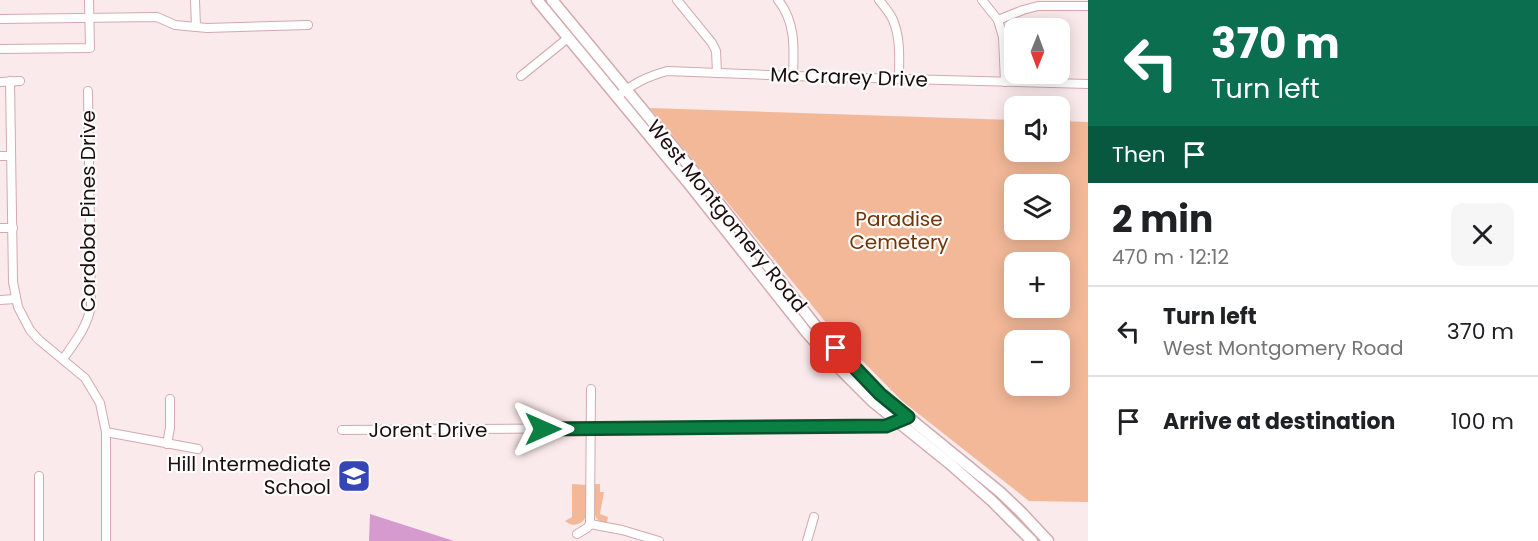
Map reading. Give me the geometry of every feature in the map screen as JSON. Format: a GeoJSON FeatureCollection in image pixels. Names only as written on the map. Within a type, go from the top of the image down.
{"type":"FeatureCollection","features":[{"type":"Feature","properties":{"kind":"main road","name":"West Montgomery Road"},"geometry":{"type":"LineString","coordinates":[[537,0],[568,38],[699,178],[815,325],[859,374],[880,394],[1000,492],[1048,541]]}},
{"type":"Feature","properties":{"kind":"main road","name":"West Montgomery Road"},"geometry":{"type":"LineString","coordinates":[[552,0],[697,194],[807,333],[851,382],[992,501],[1032,541]]}},
{"type":"Feature","properties":{"kind":"street"},"geometry":{"type":"LineString","coordinates":[[0,49],[90,48],[89,0]]}},
{"type":"Feature","properties":{"kind":"street"},"geometry":{"type":"LineString","coordinates":[[195,0],[196,27]]}},
{"type":"Feature","properties":{"kind":"street"},"geometry":{"type":"LineString","coordinates":[[677,0],[712,43],[716,51],[717,73]]}},
{"type":"Feature","properties":{"kind":"street"},"geometry":{"type":"LineString","coordinates":[[778,0],[792,26],[793,76]]}},
{"type":"Feature","properties":{"kind":"street"},"geometry":{"type":"LineString","coordinates":[[879,0],[893,18],[900,43],[899,79]]}},
{"type":"Feature","properties":{"kind":"street"},"geometry":{"type":"LineString","coordinates":[[982,0],[998,20],[1004,44]]}},
{"type":"Feature","properties":{"kind":"street"},"geometry":{"type":"LineString","coordinates":[[998,20],[1038,6],[1088,6]]}},
{"type":"Feature","properties":{"kind":"street"},"geometry":{"type":"LineString","coordinates":[[0,19],[157,17],[176,25],[196,27],[308,25]]}},
{"type":"Feature","properties":{"kind":"street"},"geometry":{"type":"LineString","coordinates":[[521,76],[568,38]]}},
{"type":"Feature","properties":{"kind":"street","name":"Mc Crarey Drive"},"geometry":{"type":"LineString","coordinates":[[622,94],[633,84],[667,71],[1004,82]]}},
{"type":"Feature","properties":{"kind":"street"},"geometry":{"type":"LineString","coordinates":[[0,81],[15,81],[11,156],[15,299],[30,330],[85,378],[100,403],[106,432],[106,541]]}},
{"type":"Feature","properties":{"kind":"street","name":"Mc Crarey Drive"},"geometry":{"type":"LineString","coordinates":[[1070,84],[1088,84]]}},
{"type":"Feature","properties":{"kind":"street","name":"Cordoba Pines Drive"},"geometry":{"type":"LineString","coordinates":[[63,359],[90,316],[88,91]]}},
{"type":"Feature","properties":{"kind":"street"},"geometry":{"type":"LineString","coordinates":[[0,156],[11,156]]}},
{"type":"Feature","properties":{"kind":"street"},"geometry":{"type":"LineString","coordinates":[[0,228],[13,228]]}},
{"type":"Feature","properties":{"kind":"street"},"geometry":{"type":"LineString","coordinates":[[0,300],[15,299]]}},
{"type":"Feature","properties":{"kind":"street"},"geometry":{"type":"LineString","coordinates":[[577,534],[590,524],[591,389]]}},
{"type":"Feature","properties":{"kind":"street"},"geometry":{"type":"LineString","coordinates":[[167,444],[170,428],[170,399]]}},
{"type":"Feature","properties":{"kind":"street","name":"Jorent Drive"},"geometry":{"type":"LineString","coordinates":[[342,430],[886,426],[908,417]]}},
{"type":"Feature","properties":{"kind":"street"},"geometry":{"type":"LineString","coordinates":[[106,432],[198,449]]}},
{"type":"Feature","properties":{"kind":"street"},"geometry":{"type":"LineString","coordinates":[[39,476],[39,541]]}},
{"type":"Feature","properties":{"kind":"street"},"geometry":{"type":"LineString","coordinates":[[807,541],[814,517]]}},
{"type":"Feature","properties":{"kind":"street"},"geometry":{"type":"LineString","coordinates":[[590,524],[622,530],[659,541]]}},
{"type":"Feature","properties":{"kind":"green space","name":"Paradise Cemetery"},"geometry":{"type":"Polygon","coordinates":[[[650,108],[1004,120],[1004,162],[1070,162],[1070,121],[1088,122],[1088,502],[1029,501],[901,400],[832,330],[650,108]]]}},
{"type":"Feature","properties":{"kind":"green space"},"geometry":{"type":"Polygon","coordinates":[[[572,484],[587,485],[588,501],[585,518],[574,525],[565,521],[572,517],[572,484]]]}},
{"type":"Feature","properties":{"kind":"green space"},"geometry":{"type":"Polygon","coordinates":[[[595,484],[600,484],[600,492],[604,492],[600,514],[608,517],[607,522],[599,521],[595,516],[595,484]]]}},
{"type":"Feature","properties":{"kind":"shaded area"},"geometry":{"type":"Polygon","coordinates":[[[370,514],[454,541],[369,541],[370,514]]]}},
{"type":"Feature","properties":{"kind":"place","name":"Hill Intermediate School"},"geometry":{"type":"Point","coordinates":[354,476]}},
{"type":"Feature","properties":{"kind":"route"},"geometry":{"type":"LineString","coordinates":[[543,429],[886,426],[908,417],[859,374],[836,348]]}}]}
